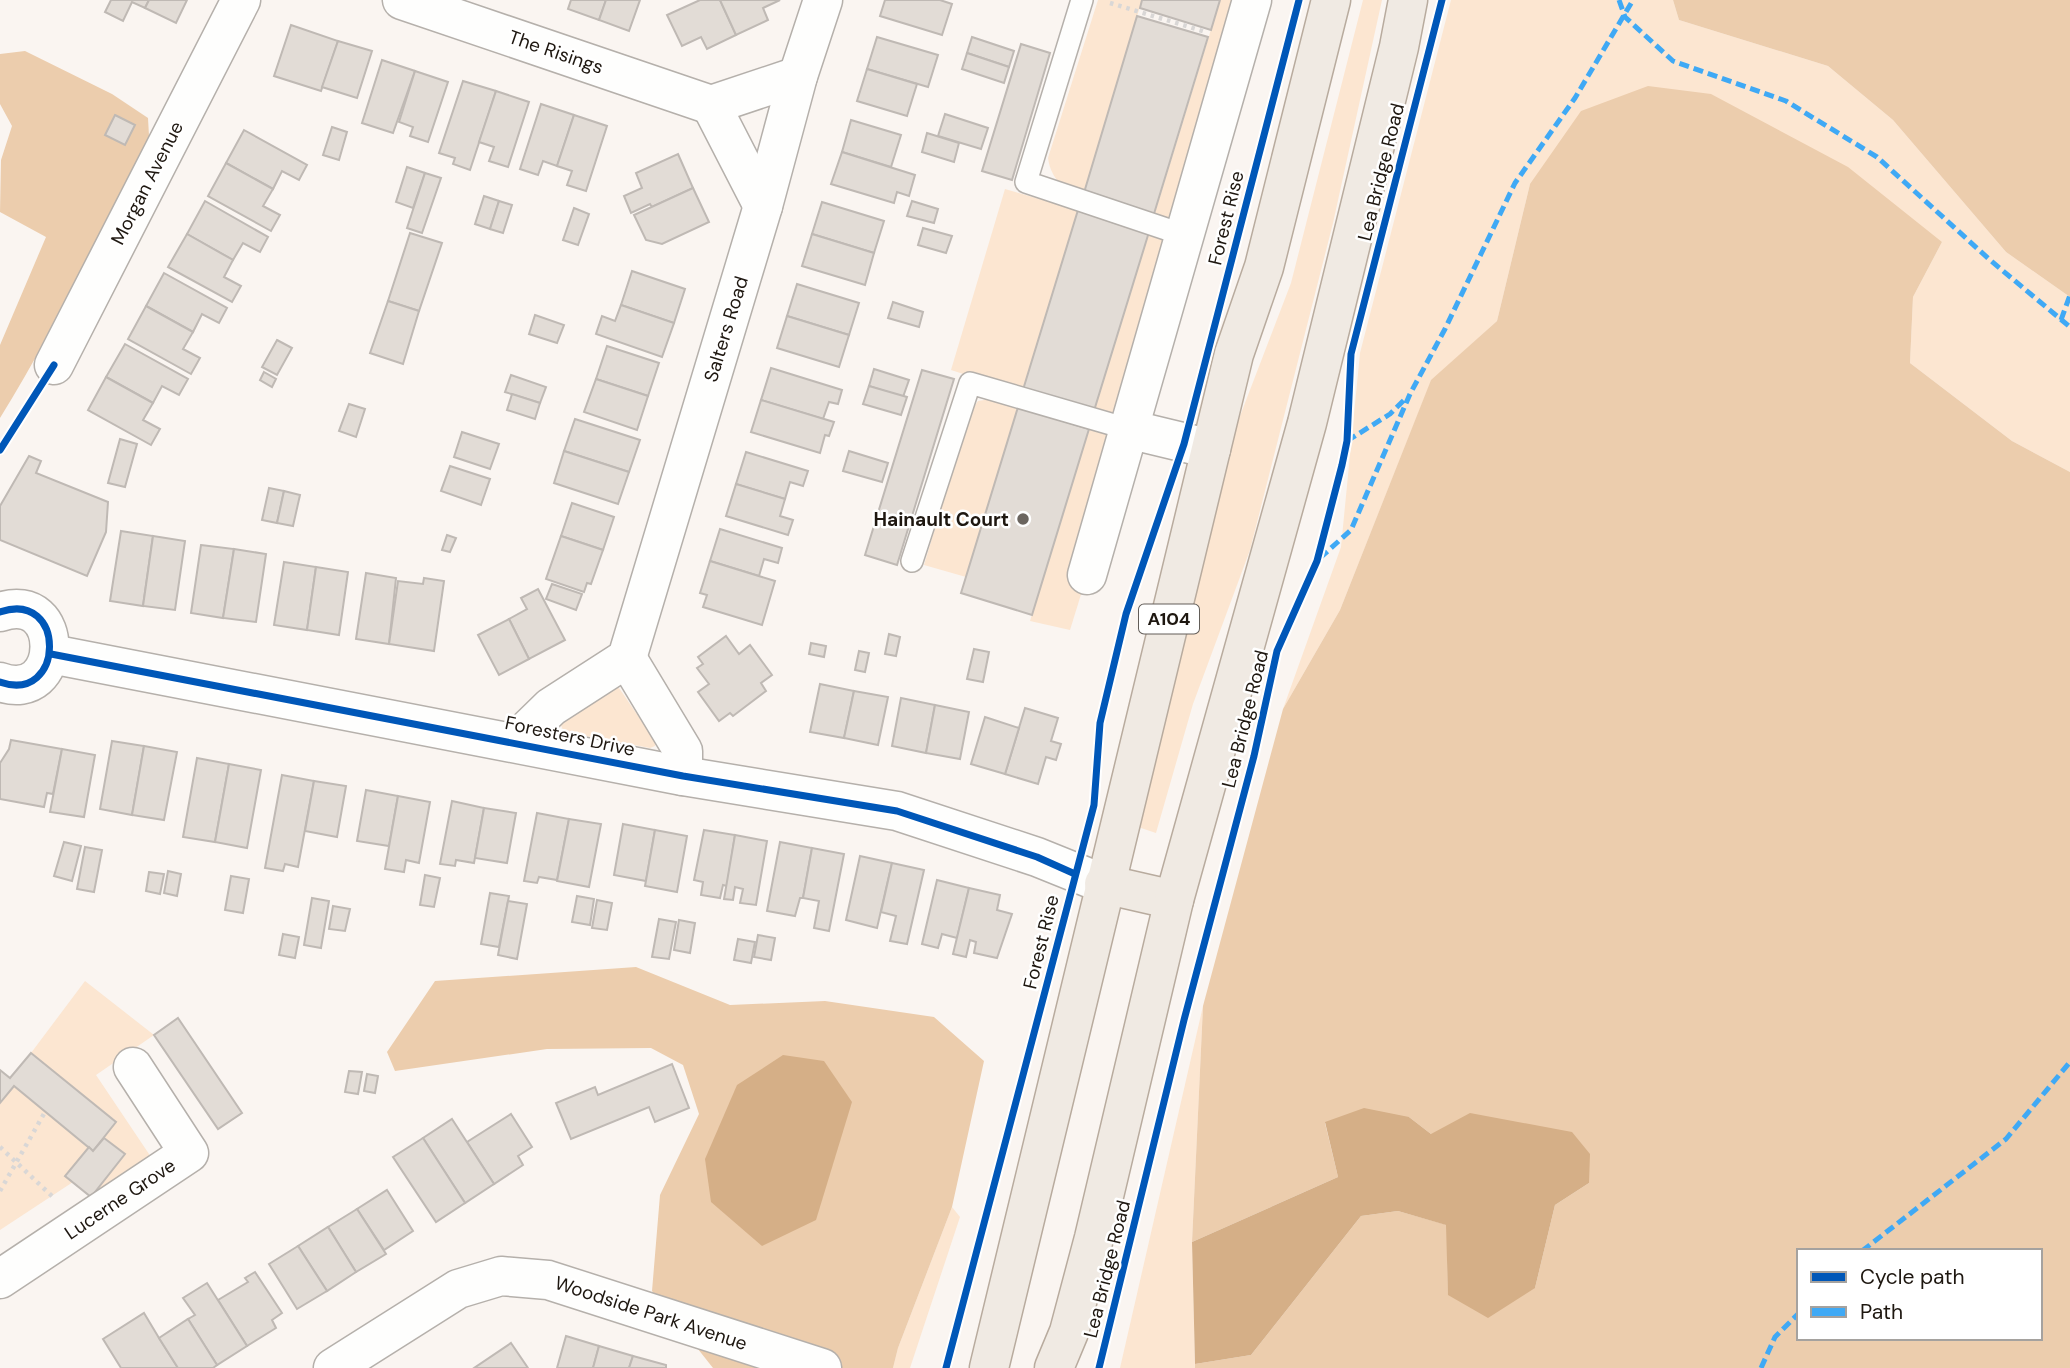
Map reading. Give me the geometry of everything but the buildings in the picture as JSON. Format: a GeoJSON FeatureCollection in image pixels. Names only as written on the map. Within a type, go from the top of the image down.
{"type":"FeatureCollection","features":[{"type":"Feature","properties":{"kind":"main road","name":"A104"},"geometry":{"type":"LineString","coordinates":[[989,1368],[1234,354],[1264,267],[1331,0]]}},
{"type":"Feature","properties":{"kind":"main road","name":"Lea Bridge Road"},"geometry":{"type":"LineString","coordinates":[[1054,1368],[1069,1350],[1174,900],[1307,423],[1408,0]]}},
{"type":"Feature","properties":{"kind":"main road"},"geometry":{"type":"LineString","coordinates":[[1104,884],[1174,900]]}},
{"type":"Feature","properties":{"kind":"street","name":"Morgan Avenue"},"geometry":{"type":"LineString","coordinates":[[54,365],[241,0]]}},
{"type":"Feature","properties":{"kind":"street","name":"The Risings"},"geometry":{"type":"LineString","coordinates":[[402,0],[711,104]]}},
{"type":"Feature","properties":{"kind":"street","name":"Salters Road"},"geometry":{"type":"LineString","coordinates":[[627,658],[763,206],[798,76],[823,0]]}},
{"type":"Feature","properties":{"kind":"street","name":"Forest Rise"},"geometry":{"type":"LineString","coordinates":[[1087,575],[1252,0]]}},
{"type":"Feature","properties":{"kind":"street"},"geometry":{"type":"LineString","coordinates":[[763,206],[711,104],[798,76]]}},
{"type":"Feature","properties":{"kind":"street"},"geometry":{"type":"LineString","coordinates":[[1128,429],[1211,450]]}},
{"type":"Feature","properties":{"kind":"street"},"geometry":{"type":"LineString","coordinates":[[0,612],[20,610],[41,621],[51,641],[51,654],[41,673],[25,683],[10,686],[0,682]]}},
{"type":"Feature","properties":{"kind":"street","name":"Foresters Drive"},"geometry":{"type":"LineString","coordinates":[[51,654],[516,741],[683,776],[897,811],[1037,857],[1104,884]]}},
{"type":"Feature","properties":{"kind":"street"},"geometry":{"type":"LineString","coordinates":[[516,741],[551,707],[627,658],[683,751],[683,776]]}},
{"type":"Feature","properties":{"kind":"street","name":"Lucerne Grove"},"geometry":{"type":"LineString","coordinates":[[0,1279],[189,1153],[133,1067]]}},
{"type":"Feature","properties":{"kind":"street","name":"Woodside Park Avenue"},"geometry":{"type":"LineString","coordinates":[[334,1368],[458,1289],[501,1276],[548,1280],[822,1368]]}},
{"type":"Feature","properties":{"kind":"lane"},"geometry":{"type":"LineString","coordinates":[[1082,0],[1026,182],[1184,234]]}},
{"type":"Feature","properties":{"kind":"lane"},"geometry":{"type":"LineString","coordinates":[[912,561],[970,383],[1128,429]]}},
{"type":"Feature","properties":{"kind":"path"},"geometry":{"type":"LineString","coordinates":[[1100,0],[1240,42]]}},
{"type":"Feature","properties":{"kind":"path"},"geometry":{"type":"LineString","coordinates":[[0,1191],[45,1112]]}},
{"type":"Feature","properties":{"kind":"path"},"geometry":{"type":"LineString","coordinates":[[0,1147],[82,1225]]}},
{"type":"Feature","properties":{"kind":"shaded area"},"geometry":{"type":"Polygon","coordinates":[[[1098,0],[1142,0],[1083,196],[1059,182],[1052,172],[1048,158],[1098,0]]]}},
{"type":"Feature","properties":{"kind":"shaded area"},"geometry":{"type":"Polygon","coordinates":[[[1220,0],[1252,0],[1087,575],[1070,630],[1030,621],[1220,0]]]}},
{"type":"Feature","properties":{"kind":"shaded area"},"geometry":{"type":"Polygon","coordinates":[[[1363,0],[1382,0],[1333,223],[1250,550],[1193,704],[1156,833],[1138,827],[1227,450],[1291,283],[1363,0]]]}},
{"type":"Feature","properties":{"kind":"shaded area"},"geometry":{"type":"Polygon","coordinates":[[[1451,0],[1673,0],[1679,20],[1828,66],[1893,120],[2006,252],[2070,297],[2070,472],[2012,441],[1910,363],[1913,297],[1942,242],[1530,184],[1497,321],[1431,381],[1340,610],[1283,709],[1341,547],[1360,353],[1451,0]]]}},
{"type":"Feature","properties":{"kind":"shaded area"},"geometry":{"type":"Polygon","coordinates":[[[1673,0],[2070,0],[2070,297],[2006,252],[1893,120],[1828,66],[1679,20],[1673,0]]]}},
{"type":"Feature","properties":{"kind":"shaded area"},"geometry":{"type":"Polygon","coordinates":[[[25,51],[112,94],[148,118],[149,136],[59,314],[0,418],[0,345],[46,237],[0,212],[1,160],[12,126],[0,104],[0,54],[25,51]]]}},
{"type":"Feature","properties":{"kind":"shaded area"},"geometry":{"type":"Polygon","coordinates":[[[1648,86],[1711,94],[1848,167],[1942,242],[1913,297],[1910,363],[2012,441],[2070,472],[2070,1368],[1195,1368],[1195,1364],[1251,1355],[1361,1216],[1398,1211],[1447,1225],[1448,1294],[1535,1288],[1555,1205],[1589,1183],[1431,1134],[1409,1117],[1325,1123],[1338,1177],[1192,1242],[1203,1006],[1283,709],[1340,610],[1431,380],[1497,321],[1530,184],[1581,111],[1648,86]]]}},
{"type":"Feature","properties":{"kind":"shaded area"},"geometry":{"type":"Polygon","coordinates":[[[1005,189],[1078,210],[1022,393],[951,370],[1005,189]]]}},
{"type":"Feature","properties":{"kind":"shaded area"},"geometry":{"type":"Polygon","coordinates":[[[991,399],[1018,407],[966,577],[924,565],[970,412],[978,401],[991,399]]]}},
{"type":"Feature","properties":{"kind":"shaded area"},"geometry":{"type":"Polygon","coordinates":[[[613,687],[619,688],[656,742],[655,746],[650,748],[564,732],[559,721],[613,687]]]}},
{"type":"Feature","properties":{"kind":"shaded area"},"geometry":{"type":"Polygon","coordinates":[[[636,967],[730,1005],[825,1001],[934,1017],[984,1061],[952,1207],[898,1348],[893,1368],[713,1368],[652,1291],[660,1195],[699,1114],[683,1065],[651,1048],[547,1049],[395,1071],[387,1052],[435,981],[636,967]]]}},
{"type":"Feature","properties":{"kind":"shaded area"},"geometry":{"type":"Polygon","coordinates":[[[85,981],[154,1035],[96,1075],[151,1157],[91,1197],[125,1155],[104,1138],[116,1121],[31,1053],[85,981]]]}},
{"type":"Feature","properties":{"kind":"shaded area"},"geometry":{"type":"Polygon","coordinates":[[[1203,1006],[1192,1242],[1195,1368],[1120,1368],[1203,1006]]]}},
{"type":"Feature","properties":{"kind":"shaded area"},"geometry":{"type":"Polygon","coordinates":[[[783,1055],[824,1061],[852,1102],[816,1220],[762,1246],[711,1202],[705,1159],[737,1085],[783,1055]]]}},
{"type":"Feature","properties":{"kind":"shaded area"},"geometry":{"type":"Polygon","coordinates":[[[14,1086],[89,1147],[66,1176],[73,1182],[0,1230],[0,1103],[14,1086]]]}},
{"type":"Feature","properties":{"kind":"shaded area"},"geometry":{"type":"Polygon","coordinates":[[[1364,1108],[1409,1117],[1431,1134],[1470,1113],[1572,1132],[1590,1154],[1589,1183],[1555,1205],[1535,1288],[1488,1318],[1448,1295],[1446,1225],[1398,1211],[1361,1216],[1251,1355],[1195,1364],[1192,1242],[1338,1177],[1325,1122],[1364,1108]]]}},
{"type":"Feature","properties":{"kind":"shaded area"},"geometry":{"type":"Polygon","coordinates":[[[952,1207],[960,1217],[910,1368],[893,1368],[898,1348],[952,1207]]]}},
{"type":"Feature","properties":{"kind":"marked path"},"geometry":{"type":"LineString","coordinates":[[1619,0],[1625,17],[1673,61],[1786,101],[1877,157],[1990,260],[2070,327]]}},
{"type":"Feature","properties":{"kind":"marked path"},"geometry":{"type":"LineString","coordinates":[[1320,558],[1351,530],[1410,394],[1445,329],[1515,183],[1575,98],[1633,0]]}},
{"type":"Feature","properties":{"kind":"marked path"},"geometry":{"type":"LineString","coordinates":[[2061,320],[2070,295]]}},
{"type":"Feature","properties":{"kind":"marked path"},"geometry":{"type":"LineString","coordinates":[[1347,441],[1390,414],[1405,399]]}},
{"type":"Feature","properties":{"kind":"marked path"},"geometry":{"type":"LineString","coordinates":[[1865,1249],[2006,1139],[2070,1062]]}},
{"type":"Feature","properties":{"kind":"marked path"},"geometry":{"type":"LineString","coordinates":[[1761,1368],[1775,1337],[1797,1315]]}},
{"type":"Feature","properties":{"kind":"cycle path"},"geometry":{"type":"LineString","coordinates":[[946,1368],[1094,805],[1100,723],[1126,614],[1184,444],[1299,0]]}},
{"type":"Feature","properties":{"kind":"cycle path"},"geometry":{"type":"LineString","coordinates":[[1099,1368],[1184,1020],[1254,756],[1277,651],[1317,561],[1342,465],[1347,441],[1351,354],[1442,0]]}},
{"type":"Feature","properties":{"kind":"cycle path"},"geometry":{"type":"LineString","coordinates":[[0,450],[54,365]]}},
{"type":"Feature","properties":{"kind":"cycle path"},"geometry":{"type":"LineString","coordinates":[[0,612],[22,609],[37,616],[47,630],[50,647],[46,664],[37,678],[21,685],[0,682]]}},
{"type":"Feature","properties":{"kind":"cycle path"},"geometry":{"type":"LineString","coordinates":[[51,654],[683,776],[897,811],[1037,857],[1075,874]]}},
{"type":"Feature","properties":{"kind":"place","name":"Hainault Court"},"geometry":{"type":"Point","coordinates":[1023,519]}}]}
